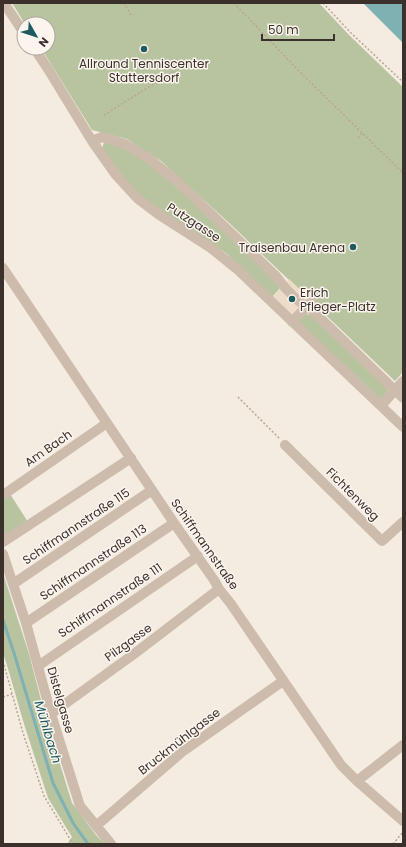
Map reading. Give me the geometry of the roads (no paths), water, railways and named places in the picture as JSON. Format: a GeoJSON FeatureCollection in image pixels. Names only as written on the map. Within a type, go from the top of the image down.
{"type":"FeatureCollection","features":[{"type":"Feature","properties":{"kind":"street"},"geometry":{"type":"LineString","coordinates":[[4,3],[16,21]]}},
{"type":"Feature","properties":{"kind":"street","name":"Putzgasse"},"geometry":{"type":"LineString","coordinates":[[39,56],[92,141],[116,175],[137,198],[158,214],[211,248],[237,269],[403,427]]}},
{"type":"Feature","properties":{"kind":"street"},"geometry":{"type":"LineString","coordinates":[[92,141],[102,137],[125,144],[147,157],[179,182],[276,276],[281,284],[309,304],[313,311],[403,398]]}},
{"type":"Feature","properties":{"kind":"street","name":"Schiffmannstraße"},"geometry":{"type":"LineString","coordinates":[[3,268],[174,523],[341,765],[357,782],[403,820]]}},
{"type":"Feature","properties":{"kind":"street"},"geometry":{"type":"LineString","coordinates":[[292,322],[309,304]]}},
{"type":"Feature","properties":{"kind":"street"},"geometry":{"type":"LineString","coordinates":[[381,406],[403,381]]}},
{"type":"Feature","properties":{"kind":"street","name":"Am Bach"},"geometry":{"type":"LineString","coordinates":[[3,494],[107,423]]}},
{"type":"Feature","properties":{"kind":"street","name":"Fichtenweg"},"geometry":{"type":"LineString","coordinates":[[285,445],[382,541],[403,522]]}},
{"type":"Feature","properties":{"kind":"street"},"geometry":{"type":"LineString","coordinates":[[3,542],[131,458]]}},
{"type":"Feature","properties":{"kind":"street","name":"Schiffmannstraße 115"},"geometry":{"type":"LineString","coordinates":[[13,584],[152,490]]}},
{"type":"Feature","properties":{"kind":"street","name":"Schiffmannstraße 113"},"geometry":{"type":"LineString","coordinates":[[26,623],[174,523]]}},
{"type":"Feature","properties":{"kind":"street","name":"Distelgasse"},"geometry":{"type":"LineString","coordinates":[[3,554],[26,623],[51,714],[80,806],[111,844]]}},
{"type":"Feature","properties":{"kind":"street","name":"Schiffmannstraße 111"},"geometry":{"type":"LineString","coordinates":[[38,666],[198,556]]}},
{"type":"Feature","properties":{"kind":"street","name":"Pilzgasse"},"geometry":{"type":"LineString","coordinates":[[51,714],[220,589]]}},
{"type":"Feature","properties":{"kind":"street","name":"Bruckmühlgasse"},"geometry":{"type":"LineString","coordinates":[[96,826],[182,752],[283,681]]}},
{"type":"Feature","properties":{"kind":"street"},"geometry":{"type":"LineString","coordinates":[[357,782],[403,745]]}},
{"type":"Feature","properties":{"kind":"water"},"geometry":{"type":"Polygon","coordinates":[[[363,3],[403,3],[403,43],[363,3]]]}},
{"type":"Feature","properties":{"kind":"waterway","name":"Mühlbach"},"geometry":{"type":"LineString","coordinates":[[3,620],[53,783],[73,823],[88,844]]}},
{"type":"Feature","properties":{"kind":"place","name":"Allround Tenniscenter Stattersdorf"},"geometry":{"type":"Point","coordinates":[144,49]}},
{"type":"Feature","properties":{"kind":"place","name":"Traisenbau Arena"},"geometry":{"type":"Point","coordinates":[353,247]}},
{"type":"Feature","properties":{"kind":"place","name":"Erich Pfleger-Platz"},"geometry":{"type":"Point","coordinates":[292,299]}}]}
